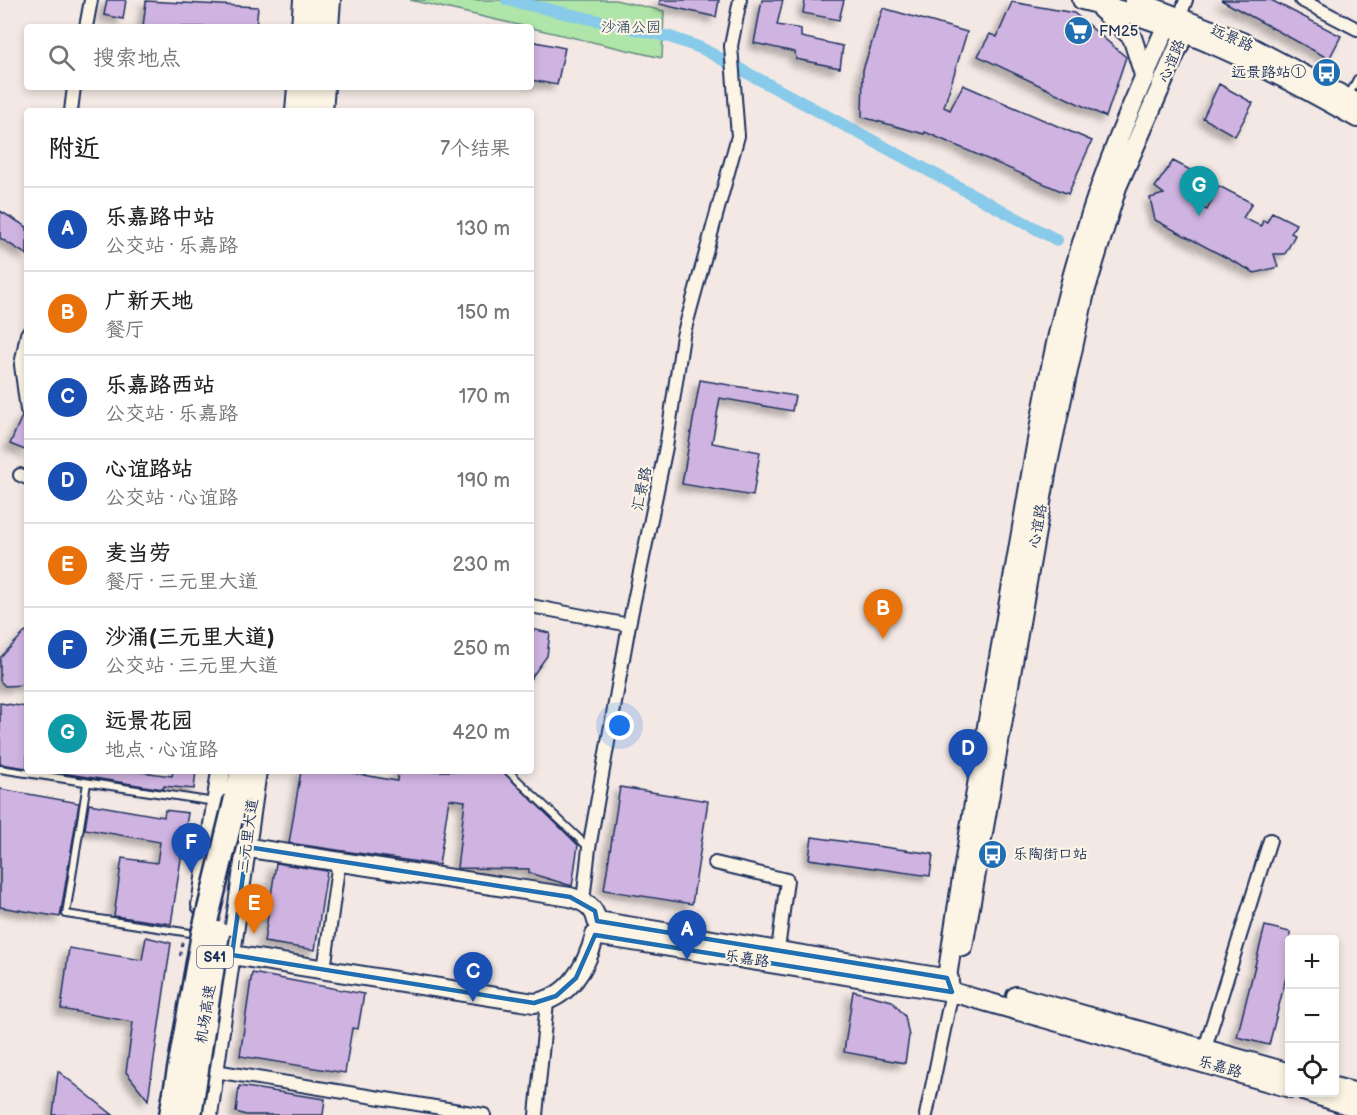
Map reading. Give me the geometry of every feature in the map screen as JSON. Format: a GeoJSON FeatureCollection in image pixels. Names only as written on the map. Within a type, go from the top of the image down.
{"type":"FeatureCollection","features":[{"type":"Feature","properties":{"kind":"highway"},"geometry":{"type":"LineString","coordinates":[[316,24],[318,0]]}},
{"type":"Feature","properties":{"kind":"highway"},"geometry":{"type":"LineString","coordinates":[[310,108],[312,90]]}},
{"type":"Feature","properties":{"kind":"highway","name":"机场高速"},"geometry":{"type":"LineString","coordinates":[[190,1115],[230,800],[241,774]]}},
{"type":"Feature","properties":{"kind":"highway"},"geometry":{"type":"LineString","coordinates":[[173,1115],[203,934],[230,800]]}},
{"type":"Feature","properties":{"kind":"street"},"geometry":{"type":"LineString","coordinates":[[87,24],[91,0]]}},
{"type":"Feature","properties":{"kind":"street"},"geometry":{"type":"LineString","coordinates":[[301,24],[303,0]]}},
{"type":"Feature","properties":{"kind":"street"},"geometry":{"type":"LineString","coordinates":[[329,24],[331,0]]}},
{"type":"Feature","properties":{"kind":"street","name":"汇景路"},"geometry":{"type":"LineString","coordinates":[[583,901],[589,848],[629,625],[666,447],[683,336],[738,136],[732,46],[740,0]]}},
{"type":"Feature","properties":{"kind":"street","name":"远景路"},"geometry":{"type":"LineString","coordinates":[[1134,0],[1242,42],[1353,100]]}},
{"type":"Feature","properties":{"kind":"street"},"geometry":{"type":"LineString","coordinates":[[1301,0],[1357,29]]}},
{"type":"Feature","properties":{"kind":"street"},"geometry":{"type":"LineString","coordinates":[[1087,1],[1112,16],[1132,37],[1146,78]]}},
{"type":"Feature","properties":{"kind":"street","name":"远景路"},"geometry":{"type":"LineString","coordinates":[[1087,1],[1179,19],[1357,118]]}},
{"type":"Feature","properties":{"kind":"street","name":"心谊路"},"geometry":{"type":"LineString","coordinates":[[952,983],[968,836],[1034,461],[1064,311],[1096,197],[1146,78],[1179,19]]}},
{"type":"Feature","properties":{"kind":"street","name":"心谊路"},"geometry":{"type":"LineString","coordinates":[[952,983],[1048,463],[1085,292],[1117,187],[1179,19]]}},
{"type":"Feature","properties":{"kind":"street"},"geometry":{"type":"LineString","coordinates":[[71,108],[74,90]]}},
{"type":"Feature","properties":{"kind":"street"},"geometry":{"type":"LineString","coordinates":[[295,108],[297,90]]}},
{"type":"Feature","properties":{"kind":"street"},"geometry":{"type":"LineString","coordinates":[[323,108],[325,90]]}},
{"type":"Feature","properties":{"kind":"street"},"geometry":{"type":"LineString","coordinates":[[24,350],[21,365],[24,388]]}},
{"type":"Feature","properties":{"kind":"street"},"geometry":{"type":"LineString","coordinates":[[534,607],[629,625]]}},
{"type":"Feature","properties":{"kind":"street","name":"三元里大道"},"geometry":{"type":"LineString","coordinates":[[208,1115],[247,847],[222,774]]}},
{"type":"Feature","properties":{"kind":"street","name":"三元里大道"},"geometry":{"type":"LineString","coordinates":[[173,1115],[210,842],[230,800],[254,774]]}},
{"type":"Feature","properties":{"kind":"street"},"geometry":{"type":"LineString","coordinates":[[1205,1048],[1270,840]]}},
{"type":"Feature","properties":{"kind":"street"},"geometry":{"type":"LineString","coordinates":[[210,842],[583,901],[595,911],[596,928],[585,965],[576,978],[547,1002],[520,1001],[232,955]]}},
{"type":"Feature","properties":{"kind":"street"},"geometry":{"type":"LineString","coordinates":[[324,970],[339,861]]}},
{"type":"Feature","properties":{"kind":"street"},"geometry":{"type":"LineString","coordinates":[[715,863],[787,880],[778,950]]}},
{"type":"Feature","properties":{"kind":"street","name":"乐嘉路"},"geometry":{"type":"LineString","coordinates":[[596,928],[952,983],[1285,1086]]}},
{"type":"Feature","properties":{"kind":"street","name":"乐嘉路"},"geometry":{"type":"LineString","coordinates":[[596,928],[778,950],[952,983],[1205,1048],[1285,1072]]}},
{"type":"Feature","properties":{"kind":"street"},"geometry":{"type":"LineString","coordinates":[[926,1115],[952,983]]}},
{"type":"Feature","properties":{"kind":"street"},"geometry":{"type":"LineString","coordinates":[[536,1115],[547,1002]]}},
{"type":"Feature","properties":{"kind":"street"},"geometry":{"type":"LineString","coordinates":[[214,1071],[484,1115]]}},
{"type":"Feature","properties":{"kind":"street"},"geometry":{"type":"LineString","coordinates":[[1339,1088],[1357,1094]]}},
{"type":"Feature","properties":{"kind":"street"},"geometry":{"type":"LineString","coordinates":[[1322,1097],[1357,1108]]}},
{"type":"Feature","properties":{"kind":"lane"},"geometry":{"type":"LineString","coordinates":[[1353,100],[1357,79]]}},
{"type":"Feature","properties":{"kind":"lane"},"geometry":{"type":"LineString","coordinates":[[0,770],[24,774]]}},
{"type":"Feature","properties":{"kind":"lane"},"geometry":{"type":"LineString","coordinates":[[27,774],[230,800]]}},
{"type":"Feature","properties":{"kind":"lane"},"geometry":{"type":"LineString","coordinates":[[511,774],[589,848]]}},
{"type":"Feature","properties":{"kind":"lane"},"geometry":{"type":"LineString","coordinates":[[87,783],[66,914],[197,934]]}},
{"type":"Feature","properties":{"kind":"highlighted area"},"geometry":{"type":"Polygon","coordinates":[[[247,847],[570,897],[595,911],[597,921],[947,978],[952,992],[595,935],[576,978],[556,996],[534,1003],[232,955],[247,847]]]}},
{"type":"Feature","properties":{"kind":"green space","name":"沙涌公园"},"geometry":{"type":"Polygon","coordinates":[[[410,0],[615,0],[664,11],[662,58],[534,29],[534,24],[514,24],[410,0]]]}},
{"type":"Feature","properties":{"kind":"building"},"geometry":{"type":"Polygon","coordinates":[[[107,0],[126,0],[123,19],[104,15],[107,0]]]}},
{"type":"Feature","properties":{"kind":"building"},"geometry":{"type":"Polygon","coordinates":[[[660,0],[719,0],[716,17],[659,4],[660,0]]]}},
{"type":"Feature","properties":{"kind":"building"},"geometry":{"type":"Polygon","coordinates":[[[762,0],[783,0],[777,25],[801,29],[801,37],[843,46],[840,68],[796,59],[795,52],[754,43],[762,0]]]}},
{"type":"Feature","properties":{"kind":"building"},"geometry":{"type":"Polygon","coordinates":[[[805,0],[844,0],[839,20],[803,13],[805,0]]]}},
{"type":"Feature","properties":{"kind":"building"},"geometry":{"type":"Polygon","coordinates":[[[1221,0],[1271,0],[1341,36],[1329,59],[1221,0]]]}},
{"type":"Feature","properties":{"kind":"building"},"geometry":{"type":"Polygon","coordinates":[[[146,1],[258,7],[256,24],[143,24],[146,1]]]}},
{"type":"Feature","properties":{"kind":"building"},"geometry":{"type":"Polygon","coordinates":[[[1012,2],[1074,13],[1126,57],[1106,117],[978,56],[990,34],[997,37],[1012,2]]]}},
{"type":"Feature","properties":{"kind":"building"},"geometry":{"type":"Polygon","coordinates":[[[883,8],[967,32],[944,107],[950,110],[963,85],[1092,141],[1068,194],[925,132],[924,134],[862,117],[863,70],[883,8]]]}},
{"type":"Feature","properties":{"kind":"building"},"geometry":{"type":"Polygon","coordinates":[[[534,42],[565,48],[557,85],[534,81],[534,42]]]}},
{"type":"Feature","properties":{"kind":"building"},"geometry":{"type":"Polygon","coordinates":[[[1219,84],[1253,103],[1235,136],[1203,118],[1219,84]]]}},
{"type":"Feature","properties":{"kind":"building"},"geometry":{"type":"Polygon","coordinates":[[[1173,161],[1196,173],[1191,185],[1194,187],[1187,199],[1207,210],[1219,186],[1252,203],[1243,218],[1261,226],[1263,220],[1267,222],[1272,212],[1296,224],[1291,233],[1295,235],[1285,254],[1274,254],[1278,267],[1255,273],[1155,220],[1150,198],[1164,194],[1155,187],[1173,161]]]}},
{"type":"Feature","properties":{"kind":"building"},"geometry":{"type":"Polygon","coordinates":[[[0,211],[24,225],[24,253],[0,238],[0,211]]]}},
{"type":"Feature","properties":{"kind":"building"},"geometry":{"type":"Polygon","coordinates":[[[700,380],[795,396],[792,411],[720,398],[712,443],[760,452],[753,496],[682,484],[700,380]]]}},
{"type":"Feature","properties":{"kind":"building"},"geometry":{"type":"Polygon","coordinates":[[[22,416],[24,417],[24,450],[10,444],[22,416]]]}},
{"type":"Feature","properties":{"kind":"building"},"geometry":{"type":"Polygon","coordinates":[[[534,630],[550,633],[547,656],[534,674],[534,630]]]}},
{"type":"Feature","properties":{"kind":"building"},"geometry":{"type":"Polygon","coordinates":[[[24,633],[24,685],[5,686],[0,681],[0,658],[24,633]]]}},
{"type":"Feature","properties":{"kind":"building"},"geometry":{"type":"Polygon","coordinates":[[[0,703],[24,707],[24,768],[0,764],[0,703]]]}},
{"type":"Feature","properties":{"kind":"building"},"geometry":{"type":"Polygon","coordinates":[[[68,774],[172,776],[172,774],[196,774],[194,789],[164,786],[163,789],[68,774]]]}},
{"type":"Feature","properties":{"kind":"building"},"geometry":{"type":"Polygon","coordinates":[[[300,774],[358,774],[397,781],[398,774],[506,774],[578,845],[572,886],[529,873],[529,869],[457,868],[465,801],[449,799],[439,865],[289,843],[300,774]]]}},
{"type":"Feature","properties":{"kind":"building"},"geometry":{"type":"Polygon","coordinates":[[[620,787],[708,801],[692,904],[604,890],[620,787]]]}},
{"type":"Feature","properties":{"kind":"building"},"geometry":{"type":"Polygon","coordinates":[[[0,789],[79,803],[60,917],[0,907],[0,789]]]}},
{"type":"Feature","properties":{"kind":"building"},"geometry":{"type":"Polygon","coordinates":[[[89,804],[164,817],[165,810],[188,813],[171,924],[114,916],[122,858],[157,863],[160,842],[85,829],[89,804]]]}},
{"type":"Feature","properties":{"kind":"building"},"geometry":{"type":"Polygon","coordinates":[[[812,837],[933,854],[930,876],[809,859],[812,837]]]}},
{"type":"Feature","properties":{"kind":"building"},"geometry":{"type":"Polygon","coordinates":[[[276,863],[327,871],[315,950],[264,942],[276,863]]]}},
{"type":"Feature","properties":{"kind":"building"},"geometry":{"type":"Polygon","coordinates":[[[1265,926],[1290,932],[1290,935],[1285,935],[1285,982],[1269,1045],[1237,1037],[1265,926]]]}},
{"type":"Feature","properties":{"kind":"building"},"geometry":{"type":"Polygon","coordinates":[[[146,937],[171,943],[148,1100],[126,1072],[133,1022],[61,1009],[69,948],[142,960],[146,937]]]}},
{"type":"Feature","properties":{"kind":"building"},"geometry":{"type":"Polygon","coordinates":[[[252,973],[364,994],[358,1029],[352,1028],[345,1073],[240,1056],[252,973]]]}},
{"type":"Feature","properties":{"kind":"building"},"geometry":{"type":"Polygon","coordinates":[[[853,991],[892,1001],[905,1016],[909,1036],[905,1063],[844,1052],[853,991]]]}},
{"type":"Feature","properties":{"kind":"building"},"geometry":{"type":"Polygon","coordinates":[[[58,1071],[113,1115],[53,1115],[58,1071]]]}},
{"type":"Feature","properties":{"kind":"building"},"geometry":{"type":"Polygon","coordinates":[[[239,1086],[325,1099],[323,1115],[246,1115],[236,1112],[239,1086]]]}},
{"type":"Feature","properties":{"kind":"waterway"},"geometry":{"type":"LineString","coordinates":[[507,0],[670,37],[701,48],[1057,240]]}},
{"type":"Feature","properties":{"kind":"place","name":"FM25"},"geometry":{"type":"Point","coordinates":[1078,31]}},
{"type":"Feature","properties":{"kind":"place","name":"远景路站①"},"geometry":{"type":"Point","coordinates":[1327,72]}},
{"type":"Feature","properties":{"kind":"place","name":"远景花园"},"geometry":{"type":"Point","coordinates":[1199,216]}},
{"type":"Feature","properties":{"kind":"place","name":"广新天地"},"geometry":{"type":"Point","coordinates":[883,639]}},
{"type":"Feature","properties":{"kind":"place","name":"心谊路站"},"geometry":{"type":"Point","coordinates":[968,779]}},
{"type":"Feature","properties":{"kind":"place","name":"乐陶街口站"},"geometry":{"type":"Point","coordinates":[992,854]}},
{"type":"Feature","properties":{"kind":"place","name":"沙涌(三元里大道)"},"geometry":{"type":"Point","coordinates":[191,873]}},
{"type":"Feature","properties":{"kind":"place","name":"麦当劳"},"geometry":{"type":"Point","coordinates":[254,934]}},
{"type":"Feature","properties":{"kind":"place","name":"乐嘉路中站"},"geometry":{"type":"Point","coordinates":[687,960]}},
{"type":"Feature","properties":{"kind":"place","name":"乐嘉路西站"},"geometry":{"type":"Point","coordinates":[473,1002]}}]}
